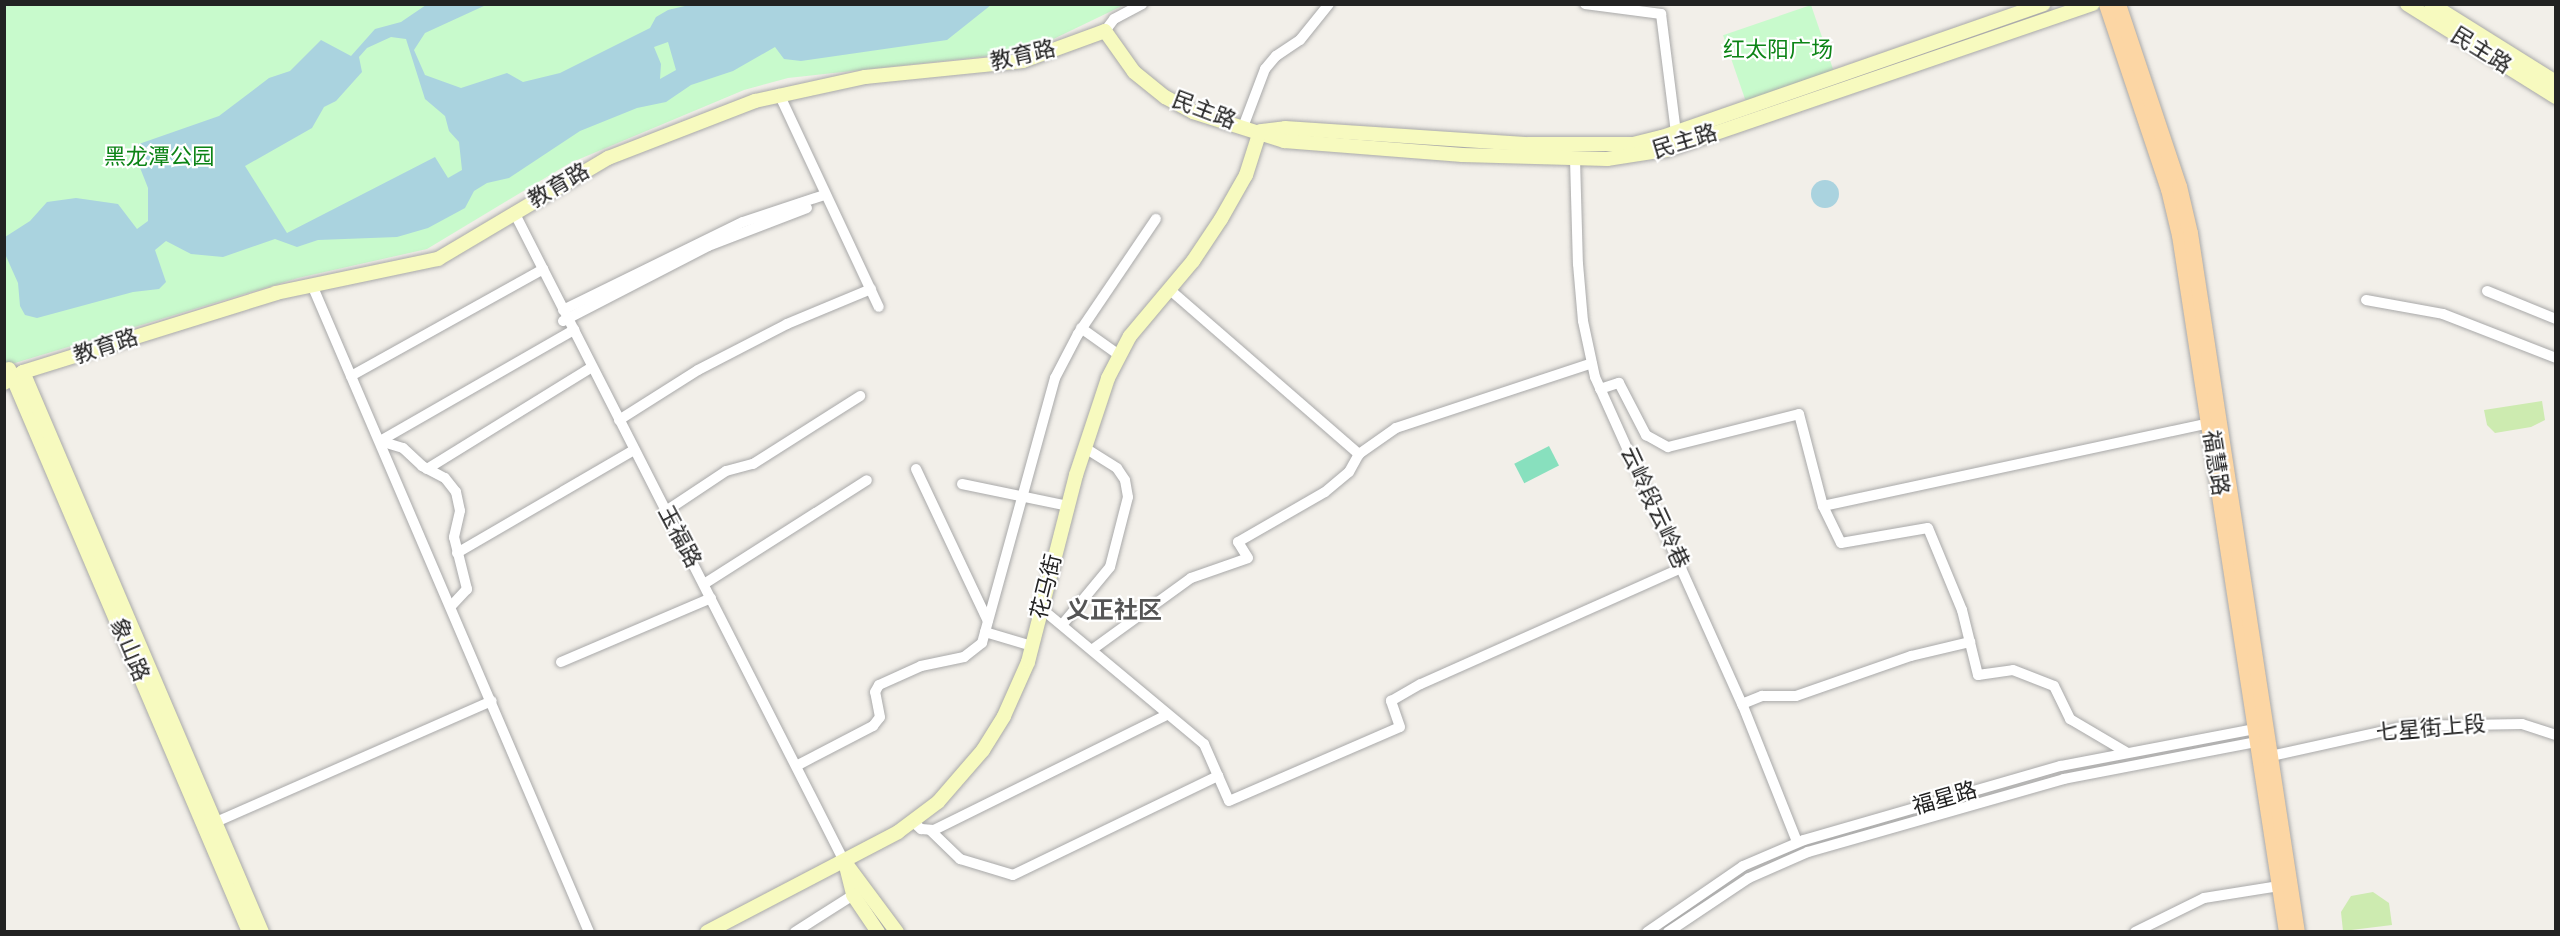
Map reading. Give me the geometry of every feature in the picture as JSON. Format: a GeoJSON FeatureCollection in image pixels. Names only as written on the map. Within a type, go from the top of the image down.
{"type":"FeatureCollection","features":[{"type":"Feature","properties":{"kind":"main road","name":"民主路"},"geometry":{"type":"LineString","coordinates":[[1260,131],[1285,128],[1463,142],[1607,146],[1676,133],[2043,4]]}},
{"type":"Feature","properties":{"kind":"main road","name":"民主路"},"geometry":{"type":"LineString","coordinates":[[1105,31],[1134,72],[1160,93],[1193,112],[1260,131],[1284,141],[1332,146],[1575,159],[1621,158],[1666,150],[2093,4]]}},
{"type":"Feature","properties":{"kind":"main road","name":"福慧路"},"geometry":{"type":"LineString","coordinates":[[2106,4],[2175,216],[2262,735],[2271,756],[2297,932]]}},
{"type":"Feature","properties":{"kind":"main road","name":"福慧路"},"geometry":{"type":"LineString","coordinates":[[2118,4],[2179,186],[2190,233],[2262,735],[2286,932]]}},
{"type":"Feature","properties":{"kind":"main road","name":"民主路"},"geometry":{"type":"LineString","coordinates":[[2407,4],[2556,97]]}},
{"type":"Feature","properties":{"kind":"main road","name":"民主路"},"geometry":{"type":"LineString","coordinates":[[2431,4],[2556,82]]}},
{"type":"Feature","properties":{"kind":"main road","name":"教育路"},"geometry":{"type":"LineString","coordinates":[[11,375],[276,293],[438,259],[470,243],[514,212],[637,145],[779,94],[865,77],[1023,61],[1105,31]]}},
{"type":"Feature","properties":{"kind":"main road","name":"花马街"},"geometry":{"type":"LineString","coordinates":[[709,931],[844,861],[913,822],[948,792],[983,750],[1013,699],[1032,646],[1084,447],[1119,355],[1193,261],[1234,197],[1246,176],[1260,131]]}},
{"type":"Feature","properties":{"kind":"main road","name":"象山路"},"geometry":{"type":"LineString","coordinates":[[11,375],[216,822],[262,932]]}},
{"type":"Feature","properties":{"kind":"main road","name":"象山路"},"geometry":{"type":"LineString","coordinates":[[11,375],[249,932]]}},
{"type":"Feature","properties":{"kind":"main road","name":"玉福路"},"geometry":{"type":"LineString","coordinates":[[844,861],[853,895],[878,932]]}},
{"type":"Feature","properties":{"kind":"main road","name":"玉福路"},"geometry":{"type":"LineString","coordinates":[[844,861],[897,932]]}},
{"type":"Feature","properties":{"kind":"street"},"geometry":{"type":"LineString","coordinates":[[1105,31],[1114,19],[1142,4]]}},
{"type":"Feature","properties":{"kind":"street"},"geometry":{"type":"LineString","coordinates":[[1243,127],[1266,69],[1276,56],[1300,40],[1329,4]]}},
{"type":"Feature","properties":{"kind":"street"},"geometry":{"type":"LineString","coordinates":[[1585,4],[1661,14],[1676,133]]}},
{"type":"Feature","properties":{"kind":"street"},"geometry":{"type":"LineString","coordinates":[[779,94],[822,199],[879,307]]}},
{"type":"Feature","properties":{"kind":"street","name":"云岭段云岭巷"},"geometry":{"type":"LineString","coordinates":[[1575,159],[1578,264],[1592,363],[1600,389],[1742,704],[1797,842]]}},
{"type":"Feature","properties":{"kind":"street"},"geometry":{"type":"LineString","coordinates":[[563,316],[708,246],[822,199]]}},
{"type":"Feature","properties":{"kind":"street","name":"玉福路"},"geometry":{"type":"LineString","coordinates":[[514,212],[543,269],[563,316],[574,330],[798,765],[844,861]]}},
{"type":"Feature","properties":{"kind":"street"},"geometry":{"type":"LineString","coordinates":[[798,765],[873,726],[880,717],[875,692],[879,685],[921,666],[969,654],[982,643],[1049,394],[1082,328],[1156,219]]}},
{"type":"Feature","properties":{"kind":"street"},"geometry":{"type":"LineString","coordinates":[[351,376],[543,269]]}},
{"type":"Feature","properties":{"kind":"street"},"geometry":{"type":"LineString","coordinates":[[312,285],[452,605],[589,932]]}},
{"type":"Feature","properties":{"kind":"street"},"geometry":{"type":"LineString","coordinates":[[619,420],[698,370],[787,324],[871,289]]}},
{"type":"Feature","properties":{"kind":"street"},"geometry":{"type":"LineString","coordinates":[[1169,289],[1359,454]]}},
{"type":"Feature","properties":{"kind":"street"},"geometry":{"type":"LineString","coordinates":[[2487,291],[2556,319]]}},
{"type":"Feature","properties":{"kind":"street"},"geometry":{"type":"LineString","coordinates":[[2366,300],[2443,314],[2556,358]]}},
{"type":"Feature","properties":{"kind":"street"},"geometry":{"type":"LineString","coordinates":[[1082,328],[1119,355]]}},
{"type":"Feature","properties":{"kind":"street"},"geometry":{"type":"LineString","coordinates":[[380,441],[574,330]]}},
{"type":"Feature","properties":{"kind":"street"},"geometry":{"type":"LineString","coordinates":[[1093,649],[1191,578],[1248,558],[1238,542],[1325,492],[1349,472],[1359,454],[1418,418],[1592,363]]}},
{"type":"Feature","properties":{"kind":"street"},"geometry":{"type":"LineString","coordinates":[[427,470],[592,367]]}},
{"type":"Feature","properties":{"kind":"street"},"geometry":{"type":"LineString","coordinates":[[1600,389],[1619,382],[1646,435],[1668,447],[1750,423],[1799,414],[1823,506],[1841,543],[1928,528],[1962,610],[1978,675],[2013,670],[2054,686],[2070,719],[2126,752]]}},
{"type":"Feature","properties":{"kind":"street"},"geometry":{"type":"LineString","coordinates":[[666,511],[726,471],[753,464],[860,396]]}},
{"type":"Feature","properties":{"kind":"street"},"geometry":{"type":"LineString","coordinates":[[1823,506],[2209,423]]}},
{"type":"Feature","properties":{"kind":"street"},"geometry":{"type":"LineString","coordinates":[[380,441],[403,448],[427,470],[445,478],[459,500],[454,537],[467,589],[452,605]]}},
{"type":"Feature","properties":{"kind":"street"},"geometry":{"type":"LineString","coordinates":[[1062,625],[1110,567],[1128,497],[1125,480],[1117,468],[1084,447]]}},
{"type":"Feature","properties":{"kind":"street"},"geometry":{"type":"LineString","coordinates":[[457,553],[634,450]]}},
{"type":"Feature","properties":{"kind":"street"},"geometry":{"type":"LineString","coordinates":[[916,470],[987,627],[1032,646]]}},
{"type":"Feature","properties":{"kind":"street"},"geometry":{"type":"LineString","coordinates":[[704,584],[867,480]]}},
{"type":"Feature","properties":{"kind":"street"},"geometry":{"type":"LineString","coordinates":[[962,484],[1068,506]]}},
{"type":"Feature","properties":{"kind":"street"},"geometry":{"type":"LineString","coordinates":[[1042,609],[1093,649],[1167,716],[1204,744],[1228,801],[1400,727],[1391,701],[1417,686],[1681,567]]}},
{"type":"Feature","properties":{"kind":"street"},"geometry":{"type":"LineString","coordinates":[[561,662],[711,598]]}},
{"type":"Feature","properties":{"kind":"street"},"geometry":{"type":"LineString","coordinates":[[1742,704],[1762,696],[1796,696],[1911,656],[1970,642]]}},
{"type":"Feature","properties":{"kind":"street"},"geometry":{"type":"LineString","coordinates":[[216,822],[492,701]]}},
{"type":"Feature","properties":{"kind":"street"},"geometry":{"type":"LineString","coordinates":[[930,830],[1167,716]]}},
{"type":"Feature","properties":{"kind":"street","name":"七星街上段"},"geometry":{"type":"LineString","coordinates":[[2271,756],[2408,726],[2522,724],[2555,735]]}},
{"type":"Feature","properties":{"kind":"street","name":"福星路"},"geometry":{"type":"LineString","coordinates":[[1647,932],[1743,866],[1797,842],[1992,785],[2126,752],[2262,735]]}},
{"type":"Feature","properties":{"kind":"street","name":"福星路"},"geometry":{"type":"LineString","coordinates":[[1668,932],[1749,878],[1808,852],[2064,779],[2262,735]]}},
{"type":"Feature","properties":{"kind":"street"},"geometry":{"type":"LineString","coordinates":[[913,822],[930,830],[960,858],[1013,875],[1218,777]]}},
{"type":"Feature","properties":{"kind":"street"},"geometry":{"type":"LineString","coordinates":[[2135,932],[2204,898],[2279,886]]}},
{"type":"Feature","properties":{"kind":"street"},"geometry":{"type":"LineString","coordinates":[[795,932],[853,895]]}},
{"type":"Feature","properties":{"kind":"green space","name":"黑龙潭公园"},"geometry":{"type":"Polygon","coordinates":[[[5,5],[1124,5],[1041,45],[1007,54],[788,78],[744,90],[570,163],[427,249],[298,278],[5,366],[5,5]]]}},
{"type":"Feature","properties":{"kind":"green space","name":"红太阳广场"},"geometry":{"type":"Polygon","coordinates":[[[1811,5],[1833,70],[1746,101],[1723,35],[1811,5]]]}},
{"type":"Feature","properties":{"kind":"green space"},"geometry":{"type":"Polygon","coordinates":[[[2542,401],[2545,420],[2531,427],[2495,433],[2487,425],[2484,410],[2542,401]]]}},
{"type":"Feature","properties":{"kind":"green space"},"geometry":{"type":"Polygon","coordinates":[[[1549,446],[1559,466],[1524,483],[1514,464],[1549,446]]]}},
{"type":"Feature","properties":{"kind":"green space"},"geometry":{"type":"Polygon","coordinates":[[[2373,892],[2389,903],[2392,925],[2343,931],[2341,912],[2351,896],[2373,892]]]}},
{"type":"Feature","properties":{"kind":"water"},"geometry":{"type":"Polygon","coordinates":[[[426,5],[486,5],[425,33],[414,50],[425,75],[461,88],[507,73],[523,82],[560,73],[650,28],[656,17],[668,10],[689,5],[991,5],[947,40],[801,61],[784,59],[775,47],[733,71],[691,85],[666,102],[637,108],[580,131],[509,178],[487,183],[474,191],[465,208],[428,228],[397,237],[318,240],[297,247],[275,239],[223,257],[191,254],[166,241],[155,250],[166,282],[159,289],[133,292],[37,318],[25,315],[20,306],[18,283],[5,254],[5,237],[30,221],[47,202],[76,198],[118,204],[137,229],[148,221],[148,188],[135,155],[136,145],[219,116],[269,78],[290,71],[321,40],[351,56],[375,29],[401,22],[426,5]],[[391,37],[367,48],[359,57],[362,72],[336,101],[324,107],[312,128],[245,166],[287,233],[435,157],[448,178],[462,170],[459,142],[449,131],[445,116],[425,99],[406,39],[391,37]],[[668,42],[654,47],[661,64],[660,79],[676,70],[668,42]]]}},
{"type":"Feature","properties":{"kind":"water"},"geometry":{"type":"Polygon","coordinates":[[[1825,180],[1835,184],[1839,194],[1835,204],[1825,208],[1815,204],[1811,194],[1815,184],[1825,180]]]}},
{"type":"Feature","properties":{"kind":"district","name":"义正社区"},"geometry":{"type":"Point","coordinates":[1114,611]}}]}
